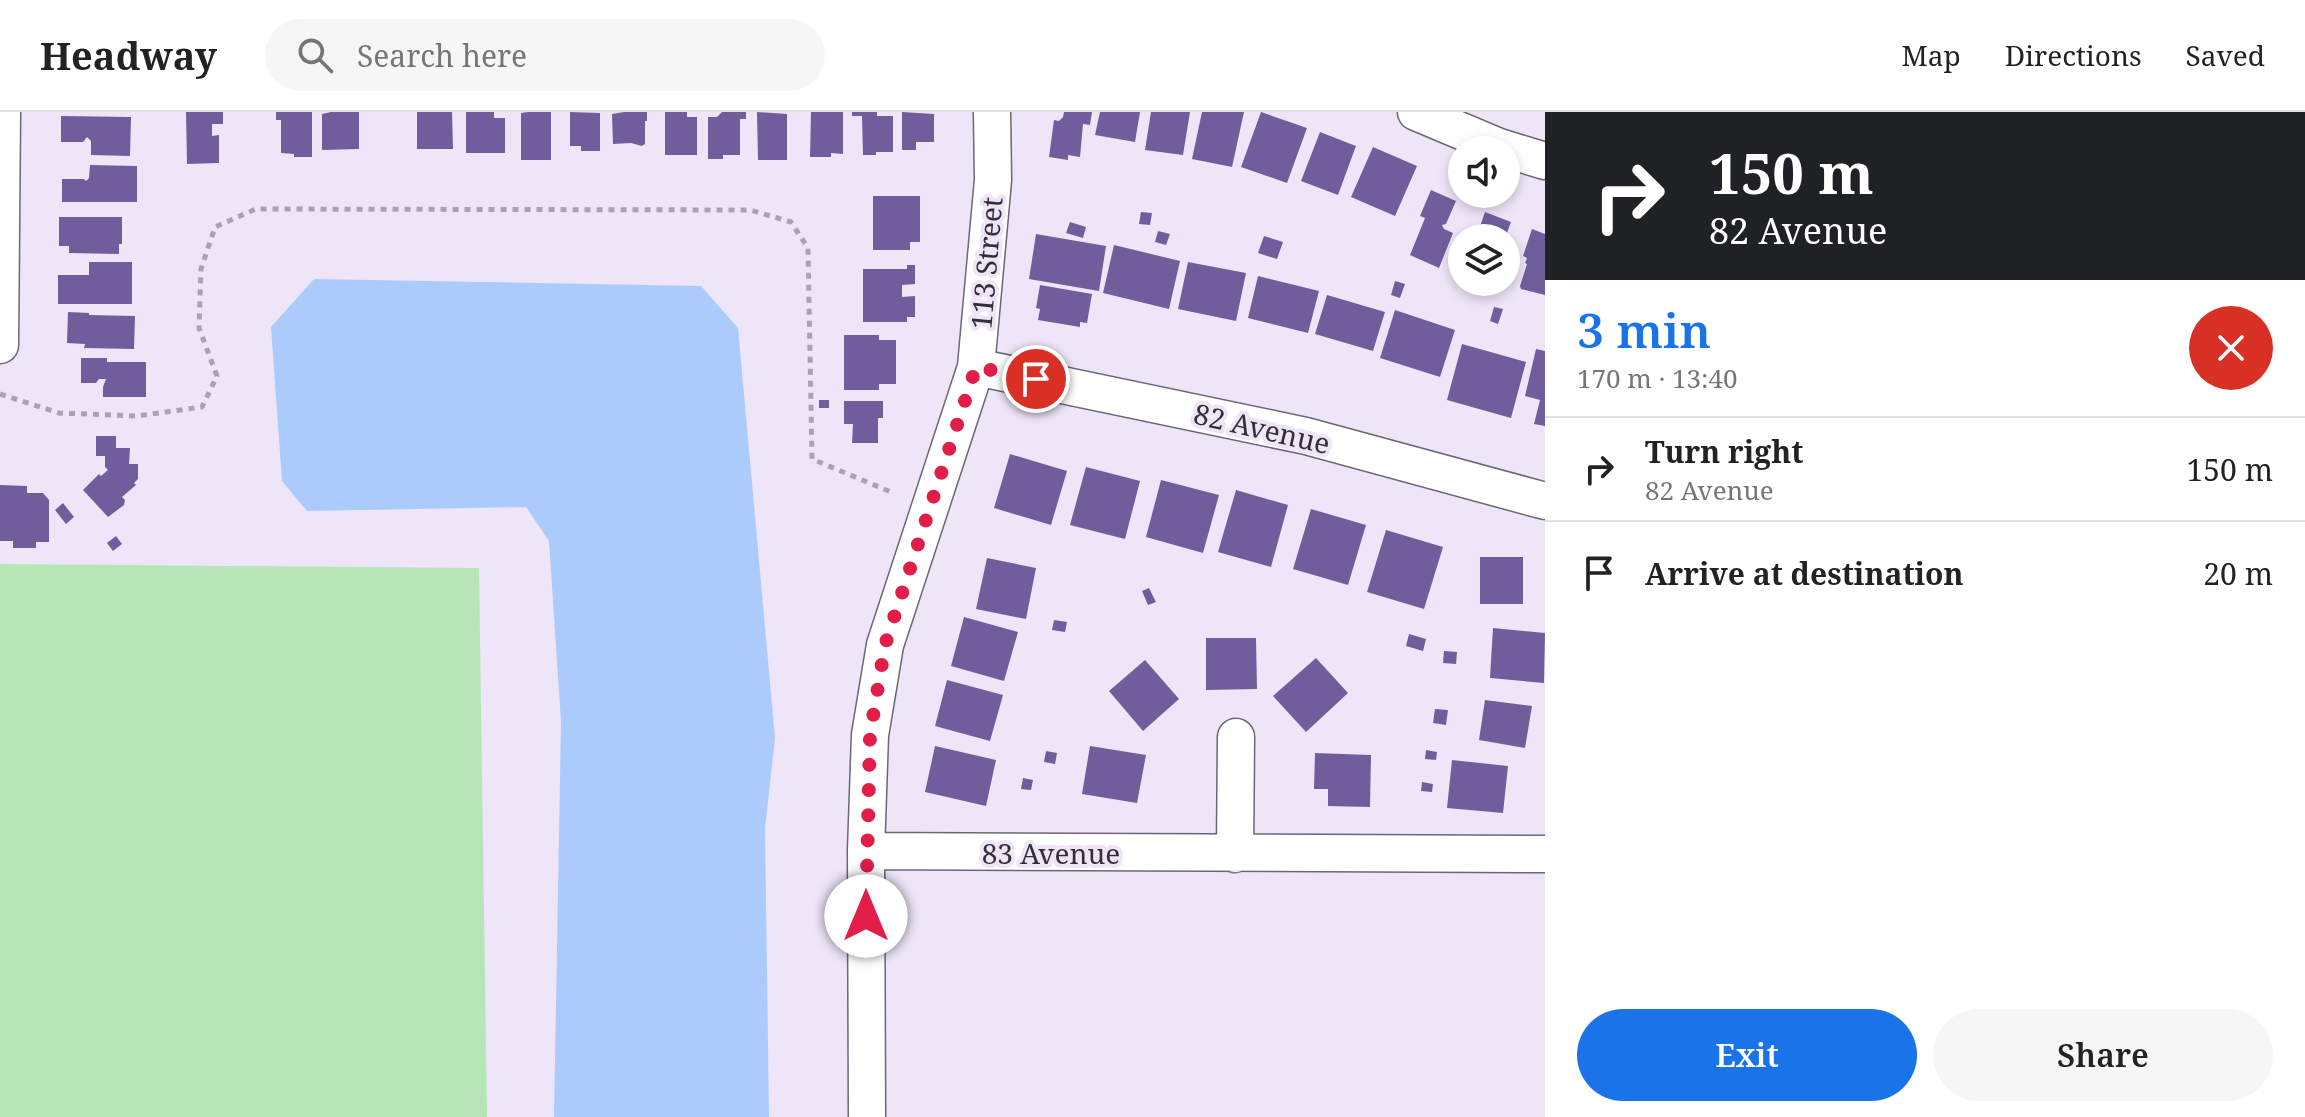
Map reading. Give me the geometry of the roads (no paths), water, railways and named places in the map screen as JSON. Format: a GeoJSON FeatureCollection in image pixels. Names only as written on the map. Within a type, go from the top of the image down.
{"type":"FeatureCollection","features":[{"type":"Feature","properties":{"kind":"street"},"geometry":{"type":"LineString","coordinates":[[0,345],[2,112]]}},
{"type":"Feature","properties":{"kind":"street","name":"113 Street"},"geometry":{"type":"LineString","coordinates":[[867,1117],[866,851],[870,735],[885,645],[976,367],[993,180],[992,112]]}},
{"type":"Feature","properties":{"kind":"street"},"geometry":{"type":"LineString","coordinates":[[1416,112],[1499,147],[1545,161]]}},
{"type":"Feature","properties":{"kind":"street","name":"82 Avenue"},"geometry":{"type":"LineString","coordinates":[[976,367],[1306,436],[1545,501]]}},
{"type":"Feature","properties":{"kind":"street"},"geometry":{"type":"LineString","coordinates":[[1235,854],[1236,737]]}},
{"type":"Feature","properties":{"kind":"street","name":"83 Avenue"},"geometry":{"type":"LineString","coordinates":[[866,851],[1545,854]]}},
{"type":"Feature","properties":{"kind":"water"},"geometry":{"type":"Polygon","coordinates":[[[314,279],[701,286],[738,328],[775,738],[765,828],[769,1117],[554,1117],[561,722],[549,541],[526,507],[307,511],[282,481],[271,327],[314,279]]]}}]}
